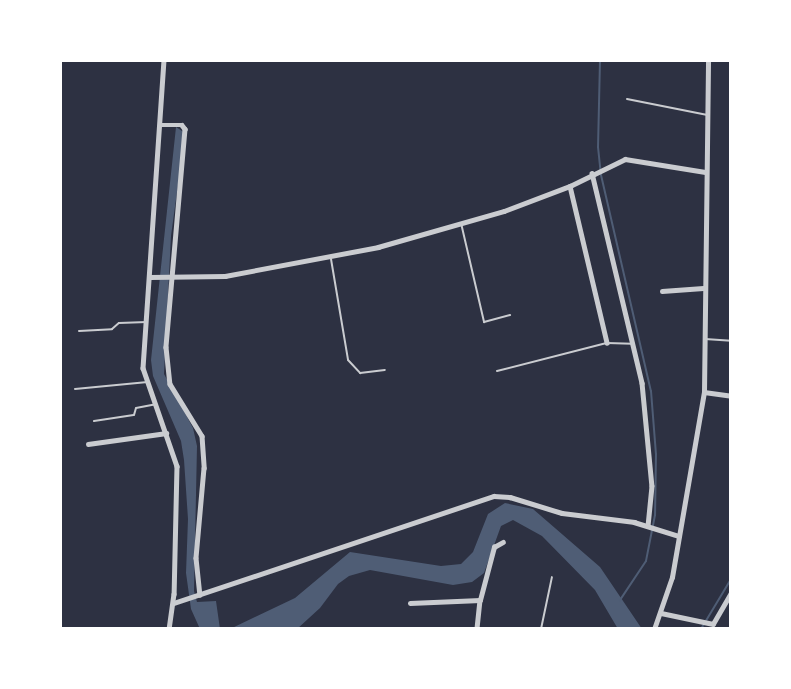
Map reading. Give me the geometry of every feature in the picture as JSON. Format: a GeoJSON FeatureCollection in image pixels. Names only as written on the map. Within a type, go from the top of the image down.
{"type":"FeatureCollection","features":[{"type":"Feature","properties":{"kind":"street"},"geometry":{"type":"LineString","coordinates":[[164,60],[152,278],[143,368],[177,466],[174,603],[169,629]]}},
{"type":"Feature","properties":{"kind":"street"},"geometry":{"type":"LineString","coordinates":[[655,628],[661,613],[679,536],[704,392],[702,339],[708,60]]}},
{"type":"Feature","properties":{"kind":"street"},"geometry":{"type":"LineString","coordinates":[[161,125],[182,125],[185,129],[166,347],[170,384],[202,436],[204,468],[196,558],[198,596]]}},
{"type":"Feature","properties":{"kind":"street"},"geometry":{"type":"LineString","coordinates":[[152,278],[225,276],[331,259],[461,223],[570,186],[605,166],[634,159],[705,172]]}},
{"type":"Feature","properties":{"kind":"street"},"geometry":{"type":"LineString","coordinates":[[594,172],[634,345],[648,434],[652,486],[650,527]]}},
{"type":"Feature","properties":{"kind":"street"},"geometry":{"type":"LineString","coordinates":[[570,186],[607,343]]}},
{"type":"Feature","properties":{"kind":"street"},"geometry":{"type":"LineString","coordinates":[[662,291],[703,288]]}},
{"type":"Feature","properties":{"kind":"street"},"geometry":{"type":"LineString","coordinates":[[704,392],[731,396]]}},
{"type":"Feature","properties":{"kind":"street"},"geometry":{"type":"LineString","coordinates":[[88,444],[166,433]]}},
{"type":"Feature","properties":{"kind":"street"},"geometry":{"type":"LineString","coordinates":[[174,603],[494,496],[510,497],[562,513],[650,527],[679,536]]}},
{"type":"Feature","properties":{"kind":"street"},"geometry":{"type":"LineString","coordinates":[[477,629],[480,600],[494,547],[503,542]]}},
{"type":"Feature","properties":{"kind":"street"},"geometry":{"type":"LineString","coordinates":[[661,613],[710,624],[718,621],[731,592]]}},
{"type":"Feature","properties":{"kind":"street"},"geometry":{"type":"LineString","coordinates":[[410,603],[480,600]]}},
{"type":"Feature","properties":{"kind":"lane"},"geometry":{"type":"LineString","coordinates":[[627,99],[707,116]]}},
{"type":"Feature","properties":{"kind":"lane"},"geometry":{"type":"LineString","coordinates":[[461,223],[484,322],[510,315]]}},
{"type":"Feature","properties":{"kind":"lane"},"geometry":{"type":"LineString","coordinates":[[331,259],[348,360],[360,373],[385,370]]}},
{"type":"Feature","properties":{"kind":"lane"},"geometry":{"type":"LineString","coordinates":[[79,331],[112,329],[119,323],[147,322]]}},
{"type":"Feature","properties":{"kind":"lane"},"geometry":{"type":"LineString","coordinates":[[702,339],[731,341]]}},
{"type":"Feature","properties":{"kind":"lane"},"geometry":{"type":"LineString","coordinates":[[497,371],[607,343],[634,345]]}},
{"type":"Feature","properties":{"kind":"lane"},"geometry":{"type":"LineString","coordinates":[[75,389],[148,382]]}},
{"type":"Feature","properties":{"kind":"lane"},"geometry":{"type":"LineString","coordinates":[[94,421],[134,415],[136,408],[156,404]]}},
{"type":"Feature","properties":{"kind":"lane"},"geometry":{"type":"LineString","coordinates":[[541,629],[552,577]]}},
{"type":"Feature","properties":{"kind":"water"},"geometry":{"type":"Polygon","coordinates":[[[176,127],[185,133],[171,236],[164,374],[193,428],[197,446],[194,591],[197,602],[216,601],[220,629],[200,629],[191,609],[186,573],[188,519],[181,441],[153,376],[151,360],[176,127]]]}},
{"type":"Feature","properties":{"kind":"water"},"geometry":{"type":"Polygon","coordinates":[[[505,503],[533,509],[600,567],[642,629],[618,629],[595,590],[542,536],[513,520],[501,526],[484,573],[472,582],[453,585],[370,570],[349,576],[338,584],[320,608],[297,629],[230,629],[295,598],[350,552],[441,566],[461,564],[473,552],[488,514],[505,503]]]}},
{"type":"Feature","properties":{"kind":"waterway"},"geometry":{"type":"LineString","coordinates":[[600,60],[598,147],[601,175],[651,391],[656,454],[655,515],[646,561],[620,600]]}},
{"type":"Feature","properties":{"kind":"waterway"},"geometry":{"type":"LineString","coordinates":[[701,629],[731,579]]}}]}
